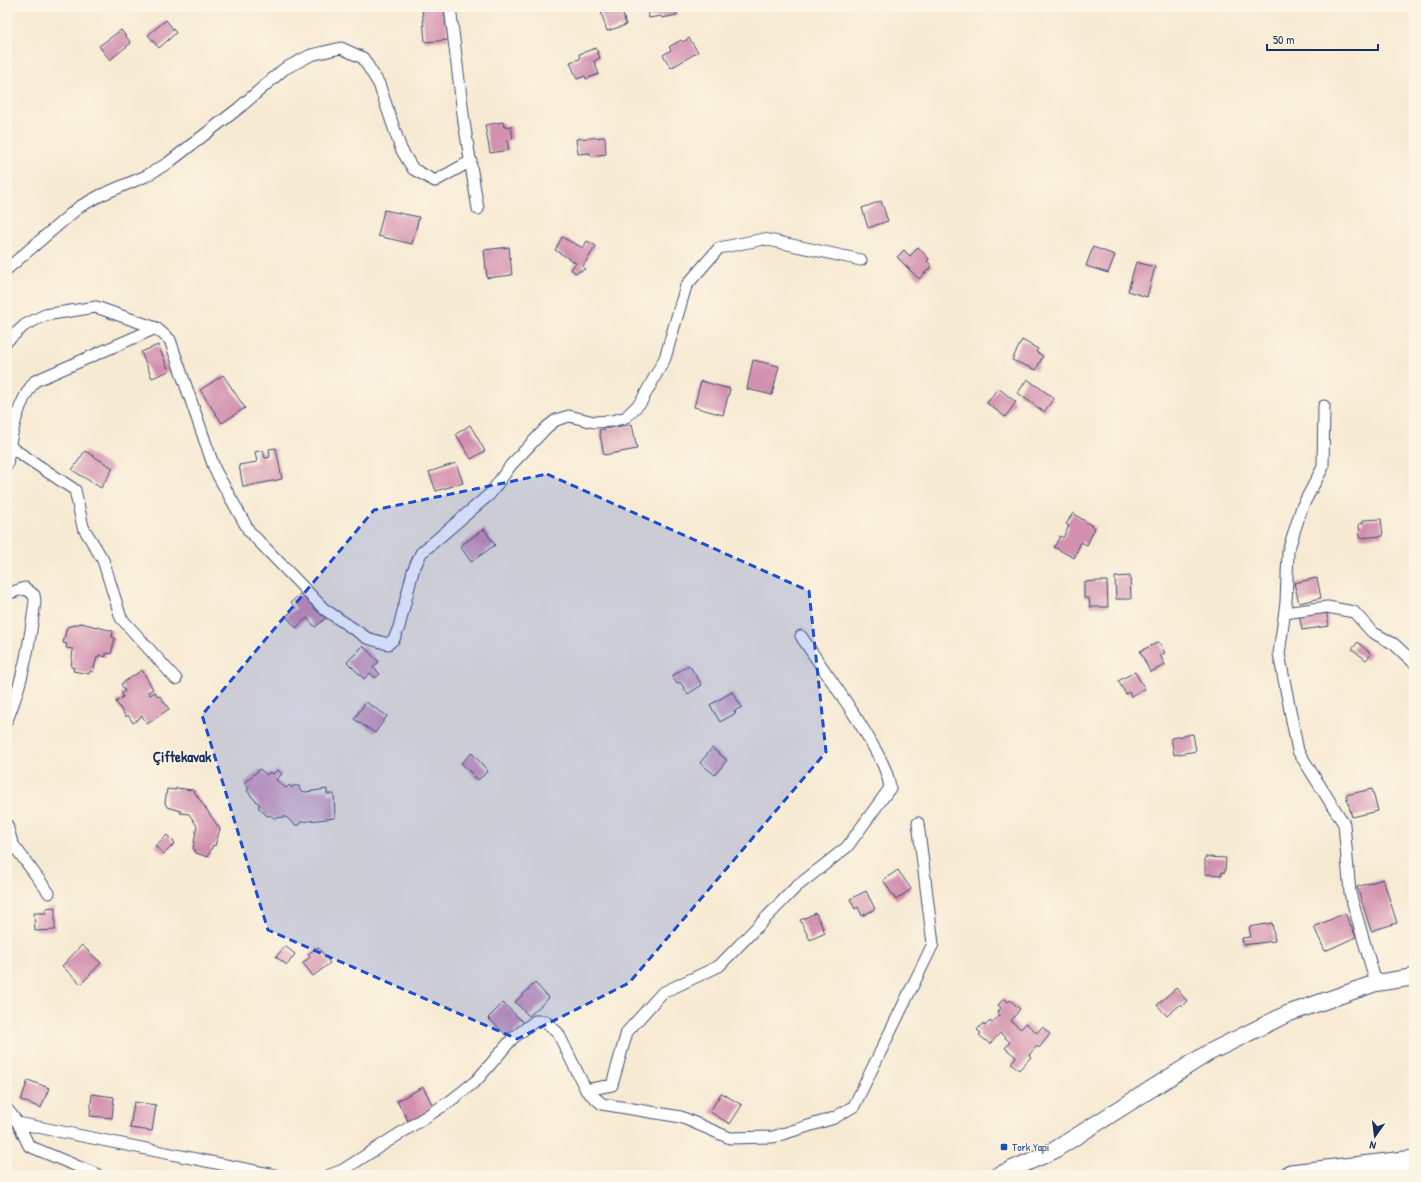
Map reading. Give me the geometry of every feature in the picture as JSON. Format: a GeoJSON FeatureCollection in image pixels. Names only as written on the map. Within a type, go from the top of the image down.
{"type":"FeatureCollection","features":[{"type":"Feature","properties":{"kind":"highway"},"geometry":{"type":"LineString","coordinates":[[1291,1175],[1414,1160]]}},
{"type":"Feature","properties":{"kind":"street"},"geometry":{"type":"LineString","coordinates":[[450,7],[464,122],[478,209]]}},
{"type":"Feature","properties":{"kind":"street"},"geometry":{"type":"LineString","coordinates":[[7,269],[79,207],[101,195],[146,176],[168,162],[239,108],[284,69],[311,55],[334,49],[341,48],[363,58],[379,84],[401,149],[413,169],[435,181],[471,161]]}},
{"type":"Feature","properties":{"kind":"street"},"geometry":{"type":"LineString","coordinates":[[7,341],[25,325],[45,315],[96,307],[156,328],[170,340],[215,470],[249,531],[324,609],[366,638],[388,644],[394,639],[399,628],[413,571],[422,553],[490,494],[511,465],[547,427],[556,420],[569,416],[594,422],[612,421],[626,417],[641,402],[666,358],[686,286],[718,248],[764,239],[861,260]]}},
{"type":"Feature","properties":{"kind":"street"},"geometry":{"type":"LineString","coordinates":[[7,465],[9,446],[26,393],[35,381],[156,328]]}},
{"type":"Feature","properties":{"kind":"street"},"geometry":{"type":"LineString","coordinates":[[1324,406],[1323,467],[1302,507],[1288,551],[1284,613],[1279,654],[1298,751],[1344,824],[1350,893],[1376,983]]}},
{"type":"Feature","properties":{"kind":"street"},"geometry":{"type":"LineString","coordinates":[[9,446],[75,490],[83,527],[103,560],[122,618],[176,679]]}},
{"type":"Feature","properties":{"kind":"street"},"geometry":{"type":"LineString","coordinates":[[7,594],[25,588],[34,595],[35,601],[26,660],[16,698],[7,720]]}},
{"type":"Feature","properties":{"kind":"street"},"geometry":{"type":"LineString","coordinates":[[1284,613],[1327,607],[1354,612],[1372,632],[1394,644],[1412,661]]}},
{"type":"Feature","properties":{"kind":"street"},"geometry":{"type":"LineString","coordinates":[[586,1090],[612,1084],[627,1032],[662,993],[719,966],[796,887],[847,848],[890,788],[888,775],[857,716],[827,676],[801,636]]}},
{"type":"Feature","properties":{"kind":"street"},"geometry":{"type":"LineString","coordinates":[[330,1175],[343,1170],[449,1102],[477,1080],[512,1039],[535,1021],[546,1021],[558,1033],[586,1090],[602,1104],[681,1117],[730,1138],[774,1137],[834,1118],[854,1106],[933,944],[918,823]]}},
{"type":"Feature","properties":{"kind":"street"},"geometry":{"type":"LineString","coordinates":[[7,825],[10,847],[49,893]]}},
{"type":"Feature","properties":{"kind":"street"},"geometry":{"type":"LineString","coordinates":[[999,1175],[1053,1152],[1208,1053],[1287,1014],[1376,983],[1414,976]]}},
{"type":"Feature","properties":{"kind":"street"},"geometry":{"type":"LineString","coordinates":[[7,1109],[18,1123],[29,1146],[98,1175]]}},
{"type":"Feature","properties":{"kind":"street"},"geometry":{"type":"LineString","coordinates":[[18,1123],[275,1175]]}},
{"type":"Feature","properties":{"kind":"highlighted area"},"geometry":{"type":"Polygon","coordinates":[[[547,474],[809,591],[826,752],[629,983],[517,1039],[268,930],[202,715],[374,510],[547,474]]]}},
{"type":"Feature","properties":{"kind":"building"},"geometry":{"type":"Polygon","coordinates":[[[422,7],[444,7],[448,40],[425,42],[422,7]]]}},
{"type":"Feature","properties":{"kind":"building"},"geometry":{"type":"Polygon","coordinates":[[[621,7],[626,25],[607,31],[601,12],[621,7]]]}},
{"type":"Feature","properties":{"kind":"building"},"geometry":{"type":"Polygon","coordinates":[[[647,7],[675,7],[677,15],[662,18],[661,16],[649,18],[647,7]]]}},
{"type":"Feature","properties":{"kind":"building"},"geometry":{"type":"Polygon","coordinates":[[[166,20],[176,33],[159,48],[148,35],[166,20]]]}},
{"type":"Feature","properties":{"kind":"building"},"geometry":{"type":"Polygon","coordinates":[[[121,30],[131,43],[110,60],[99,46],[121,30]]]}},
{"type":"Feature","properties":{"kind":"building"},"geometry":{"type":"Polygon","coordinates":[[[689,38],[698,52],[671,68],[663,55],[671,50],[669,47],[681,40],[683,42],[689,38]]]}},
{"type":"Feature","properties":{"kind":"building"},"geometry":{"type":"Polygon","coordinates":[[[596,48],[600,58],[594,61],[599,74],[586,79],[585,76],[577,79],[570,62],[580,59],[579,54],[596,48]]]}},
{"type":"Feature","properties":{"kind":"building"},"geometry":{"type":"Polygon","coordinates":[[[503,122],[504,127],[511,126],[513,139],[507,140],[509,150],[490,153],[485,125],[503,122]]]}},
{"type":"Feature","properties":{"kind":"building"},"geometry":{"type":"Polygon","coordinates":[[[605,137],[606,154],[591,156],[590,153],[578,154],[576,139],[605,137]]]}},
{"type":"Feature","properties":{"kind":"building"},"geometry":{"type":"Polygon","coordinates":[[[881,201],[888,221],[868,228],[862,208],[881,201]]]}},
{"type":"Feature","properties":{"kind":"building"},"geometry":{"type":"Polygon","coordinates":[[[384,210],[419,217],[412,244],[378,236],[384,210]]]}},
{"type":"Feature","properties":{"kind":"building"},"geometry":{"type":"Polygon","coordinates":[[[562,237],[583,248],[587,241],[596,246],[583,266],[585,269],[575,273],[571,269],[576,263],[555,250],[562,237]]]}},
{"type":"Feature","properties":{"kind":"building"},"geometry":{"type":"Polygon","coordinates":[[[509,247],[512,275],[487,278],[484,250],[509,247]]]}},
{"type":"Feature","properties":{"kind":"building"},"geometry":{"type":"Polygon","coordinates":[[[918,247],[929,259],[927,261],[932,266],[919,279],[897,257],[904,250],[910,256],[918,247]]]}},
{"type":"Feature","properties":{"kind":"building"},"geometry":{"type":"Polygon","coordinates":[[[1093,247],[1115,255],[1108,273],[1086,266],[1093,247]]]}},
{"type":"Feature","properties":{"kind":"building"},"geometry":{"type":"Polygon","coordinates":[[[1136,262],[1155,267],[1147,297],[1128,291],[1136,262]]]}},
{"type":"Feature","properties":{"kind":"building"},"geometry":{"type":"Polygon","coordinates":[[[1022,340],[1038,349],[1036,352],[1043,356],[1036,370],[1012,360],[1022,340]]]}},
{"type":"Feature","properties":{"kind":"building"},"geometry":{"type":"Polygon","coordinates":[[[158,345],[169,371],[152,378],[141,352],[158,345]]]}},
{"type":"Feature","properties":{"kind":"building"},"geometry":{"type":"Polygon","coordinates":[[[753,360],[779,366],[772,395],[747,389],[753,360]]]}},
{"type":"Feature","properties":{"kind":"building"},"geometry":{"type":"Polygon","coordinates":[[[223,375],[245,408],[222,423],[200,390],[223,375]]]}},
{"type":"Feature","properties":{"kind":"building"},"geometry":{"type":"Polygon","coordinates":[[[1027,379],[1054,398],[1044,412],[1018,393],[1027,379]]]}},
{"type":"Feature","properties":{"kind":"building"},"geometry":{"type":"Polygon","coordinates":[[[701,381],[730,389],[723,415],[694,407],[701,381]]]}},
{"type":"Feature","properties":{"kind":"building"},"geometry":{"type":"Polygon","coordinates":[[[998,388],[1016,402],[1005,417],[987,403],[998,388]]]}},
{"type":"Feature","properties":{"kind":"building"},"geometry":{"type":"Polygon","coordinates":[[[632,424],[637,449],[604,455],[599,430],[632,424]]]}},
{"type":"Feature","properties":{"kind":"building"},"geometry":{"type":"Polygon","coordinates":[[[470,425],[485,451],[471,459],[456,434],[470,425]]]}},
{"type":"Feature","properties":{"kind":"building"},"geometry":{"type":"Polygon","coordinates":[[[276,448],[282,479],[243,487],[239,465],[257,462],[255,452],[263,450],[265,458],[270,457],[269,449],[276,448]]]}},
{"type":"Feature","properties":{"kind":"building"},"geometry":{"type":"Polygon","coordinates":[[[85,451],[113,468],[101,488],[72,470],[85,451]]]}},
{"type":"Feature","properties":{"kind":"building"},"geometry":{"type":"Polygon","coordinates":[[[456,463],[463,483],[436,491],[429,472],[456,463]]]}},
{"type":"Feature","properties":{"kind":"building"},"geometry":{"type":"Polygon","coordinates":[[[1073,513],[1095,528],[1087,545],[1081,542],[1074,558],[1054,547],[1060,536],[1063,538],[1069,526],[1066,524],[1073,513]]]}},
{"type":"Feature","properties":{"kind":"building"},"geometry":{"type":"Polygon","coordinates":[[[1381,519],[1383,536],[1360,538],[1359,524],[1363,523],[1363,520],[1381,519]]]}},
{"type":"Feature","properties":{"kind":"building"},"geometry":{"type":"Polygon","coordinates":[[[484,529],[495,545],[471,562],[460,546],[484,529]]]}},
{"type":"Feature","properties":{"kind":"building"},"geometry":{"type":"Polygon","coordinates":[[[1130,576],[1131,599],[1116,599],[1115,577],[1130,576]]]}},
{"type":"Feature","properties":{"kind":"building"},"geometry":{"type":"Polygon","coordinates":[[[1317,578],[1321,598],[1299,603],[1294,583],[1317,578]]]}},
{"type":"Feature","properties":{"kind":"building"},"geometry":{"type":"Polygon","coordinates":[[[1107,581],[1108,607],[1090,607],[1089,598],[1084,598],[1084,582],[1107,581]]]}},
{"type":"Feature","properties":{"kind":"building"},"geometry":{"type":"Polygon","coordinates":[[[304,591],[326,618],[315,627],[307,618],[296,628],[286,616],[296,608],[291,602],[304,591]]]}},
{"type":"Feature","properties":{"kind":"building"},"geometry":{"type":"Polygon","coordinates":[[[1326,609],[1329,626],[1302,630],[1299,614],[1326,609]]]}},
{"type":"Feature","properties":{"kind":"building"},"geometry":{"type":"Polygon","coordinates":[[[81,623],[113,631],[112,637],[115,638],[111,654],[106,653],[106,657],[99,655],[98,658],[97,657],[93,672],[90,671],[89,674],[73,671],[74,668],[71,667],[73,649],[66,648],[67,644],[63,643],[67,627],[81,623]]]}},
{"type":"Feature","properties":{"kind":"building"},"geometry":{"type":"Polygon","coordinates":[[[1159,642],[1165,653],[1160,655],[1165,665],[1150,672],[1140,651],[1159,642]]]}},
{"type":"Feature","properties":{"kind":"building"},"geometry":{"type":"Polygon","coordinates":[[[1358,642],[1371,654],[1366,660],[1352,649],[1358,642]]]}},
{"type":"Feature","properties":{"kind":"building"},"geometry":{"type":"Polygon","coordinates":[[[363,646],[379,662],[373,667],[380,674],[375,678],[370,673],[364,679],[347,662],[363,646]]]}},
{"type":"Feature","properties":{"kind":"building"},"geometry":{"type":"Polygon","coordinates":[[[689,665],[702,685],[688,694],[680,682],[677,684],[672,676],[689,665]]]}},
{"type":"Feature","properties":{"kind":"building"},"geometry":{"type":"Polygon","coordinates":[[[142,670],[153,689],[148,692],[150,695],[155,692],[158,697],[160,696],[169,709],[147,724],[142,716],[133,723],[128,715],[126,717],[116,702],[123,697],[121,694],[125,691],[121,684],[142,670]]]}},
{"type":"Feature","properties":{"kind":"building"},"geometry":{"type":"Polygon","coordinates":[[[1135,672],[1145,689],[1131,696],[1129,692],[1126,694],[1118,681],[1135,672]]]}},
{"type":"Feature","properties":{"kind":"building"},"geometry":{"type":"Polygon","coordinates":[[[732,692],[742,707],[734,711],[736,713],[720,722],[710,705],[732,692]]]}},
{"type":"Feature","properties":{"kind":"building"},"geometry":{"type":"Polygon","coordinates":[[[366,702],[387,716],[375,733],[354,719],[366,702]]]}},
{"type":"Feature","properties":{"kind":"building"},"geometry":{"type":"Polygon","coordinates":[[[1193,734],[1196,751],[1174,755],[1171,738],[1193,734]]]}},
{"type":"Feature","properties":{"kind":"building"},"geometry":{"type":"Polygon","coordinates":[[[712,748],[727,760],[715,775],[700,763],[712,748]]]}},
{"type":"Feature","properties":{"kind":"building"},"geometry":{"type":"Polygon","coordinates":[[[472,753],[488,771],[478,780],[461,763],[472,753]]]}},
{"type":"Feature","properties":{"kind":"building"},"geometry":{"type":"Polygon","coordinates":[[[260,769],[267,775],[270,772],[272,774],[278,770],[282,774],[276,780],[286,788],[289,785],[292,788],[292,786],[299,786],[300,791],[306,792],[327,789],[327,794],[334,794],[335,818],[300,822],[300,825],[295,825],[286,817],[274,818],[270,815],[267,816],[258,807],[260,805],[251,796],[247,790],[249,788],[244,783],[260,769]]]}},
{"type":"Feature","properties":{"kind":"building"},"geometry":{"type":"Polygon","coordinates":[[[176,788],[193,790],[220,829],[215,846],[213,845],[208,857],[196,853],[193,848],[197,826],[189,814],[180,813],[181,811],[167,807],[165,803],[167,789],[176,790],[176,788]]]}},
{"type":"Feature","properties":{"kind":"building"},"geometry":{"type":"Polygon","coordinates":[[[1372,789],[1378,811],[1352,817],[1346,795],[1372,789]]]}},
{"type":"Feature","properties":{"kind":"building"},"geometry":{"type":"Polygon","coordinates":[[[167,835],[175,843],[164,854],[155,846],[167,835]]]}},
{"type":"Feature","properties":{"kind":"building"},"geometry":{"type":"Polygon","coordinates":[[[1205,857],[1226,858],[1225,872],[1222,872],[1222,875],[1205,874],[1205,857]]]}},
{"type":"Feature","properties":{"kind":"building"},"geometry":{"type":"Polygon","coordinates":[[[898,870],[911,889],[896,900],[883,880],[898,870]]]}},
{"type":"Feature","properties":{"kind":"building"},"geometry":{"type":"Polygon","coordinates":[[[1383,879],[1397,923],[1371,931],[1357,887],[1383,879]]]}},
{"type":"Feature","properties":{"kind":"building"},"geometry":{"type":"Polygon","coordinates":[[[866,891],[875,909],[862,916],[858,907],[855,909],[850,899],[866,891]]]}},
{"type":"Feature","properties":{"kind":"building"},"geometry":{"type":"Polygon","coordinates":[[[55,907],[55,930],[35,931],[34,913],[46,913],[46,908],[55,907]]]}},
{"type":"Feature","properties":{"kind":"building"},"geometry":{"type":"Polygon","coordinates":[[[816,913],[825,933],[810,940],[800,920],[816,913]]]}},
{"type":"Feature","properties":{"kind":"building"},"geometry":{"type":"Polygon","coordinates":[[[1345,913],[1356,937],[1325,951],[1314,927],[1345,913]]]}},
{"type":"Feature","properties":{"kind":"building"},"geometry":{"type":"Polygon","coordinates":[[[1272,923],[1275,941],[1243,945],[1242,938],[1251,937],[1249,927],[1272,923]]]}},
{"type":"Feature","properties":{"kind":"building"},"geometry":{"type":"Polygon","coordinates":[[[82,945],[101,963],[81,984],[62,966],[82,945]]]}},
{"type":"Feature","properties":{"kind":"building"},"geometry":{"type":"Polygon","coordinates":[[[285,946],[295,954],[287,965],[276,957],[285,946]]]}},
{"type":"Feature","properties":{"kind":"building"},"geometry":{"type":"Polygon","coordinates":[[[318,947],[330,963],[313,976],[303,963],[310,957],[308,954],[318,947]]]}},
{"type":"Feature","properties":{"kind":"building"},"geometry":{"type":"Polygon","coordinates":[[[535,983],[549,998],[529,1016],[515,1002],[535,983]]]}},
{"type":"Feature","properties":{"kind":"building"},"geometry":{"type":"Polygon","coordinates":[[[1176,988],[1187,1001],[1167,1016],[1157,1005],[1176,988]]]}},
{"type":"Feature","properties":{"kind":"building"},"geometry":{"type":"Polygon","coordinates":[[[1004,998],[1008,1002],[1010,1000],[1020,1009],[1011,1021],[1021,1029],[1026,1023],[1037,1033],[1042,1027],[1050,1034],[1039,1048],[1037,1046],[1029,1055],[1031,1057],[1019,1070],[1011,1063],[1016,1057],[1005,1048],[1010,1042],[1000,1033],[990,1044],[979,1035],[981,1033],[977,1030],[983,1023],[985,1026],[990,1021],[992,1023],[999,1015],[997,1012],[1001,1008],[998,1005],[1004,998]]]}},
{"type":"Feature","properties":{"kind":"building"},"geometry":{"type":"Polygon","coordinates":[[[503,1003],[524,1023],[509,1038],[488,1018],[503,1003]]]}},
{"type":"Feature","properties":{"kind":"building"},"geometry":{"type":"Polygon","coordinates":[[[28,1080],[49,1088],[41,1108],[21,1100],[28,1080]]]}},
{"type":"Feature","properties":{"kind":"building"},"geometry":{"type":"Polygon","coordinates":[[[423,1087],[435,1110],[410,1124],[397,1101],[423,1087]]]}},
{"type":"Feature","properties":{"kind":"building"},"geometry":{"type":"Polygon","coordinates":[[[721,1093],[742,1105],[730,1124],[710,1112],[721,1093]]]}},
{"type":"Feature","properties":{"kind":"building"},"geometry":{"type":"Polygon","coordinates":[[[92,1094],[114,1097],[112,1118],[90,1116],[92,1094]]]}},
{"type":"Feature","properties":{"kind":"building"},"geometry":{"type":"Polygon","coordinates":[[[134,1102],[156,1105],[152,1131],[130,1128],[134,1102]]]}},
{"type":"Feature","properties":{"kind":"place","name":"Tork Yapı"},"geometry":{"type":"Point","coordinates":[1004,1147]}},
{"type":"Feature","properties":{"kind":"district","name":"Çiftekavak"},"geometry":{"type":"Point","coordinates":[182,756]}}]}
